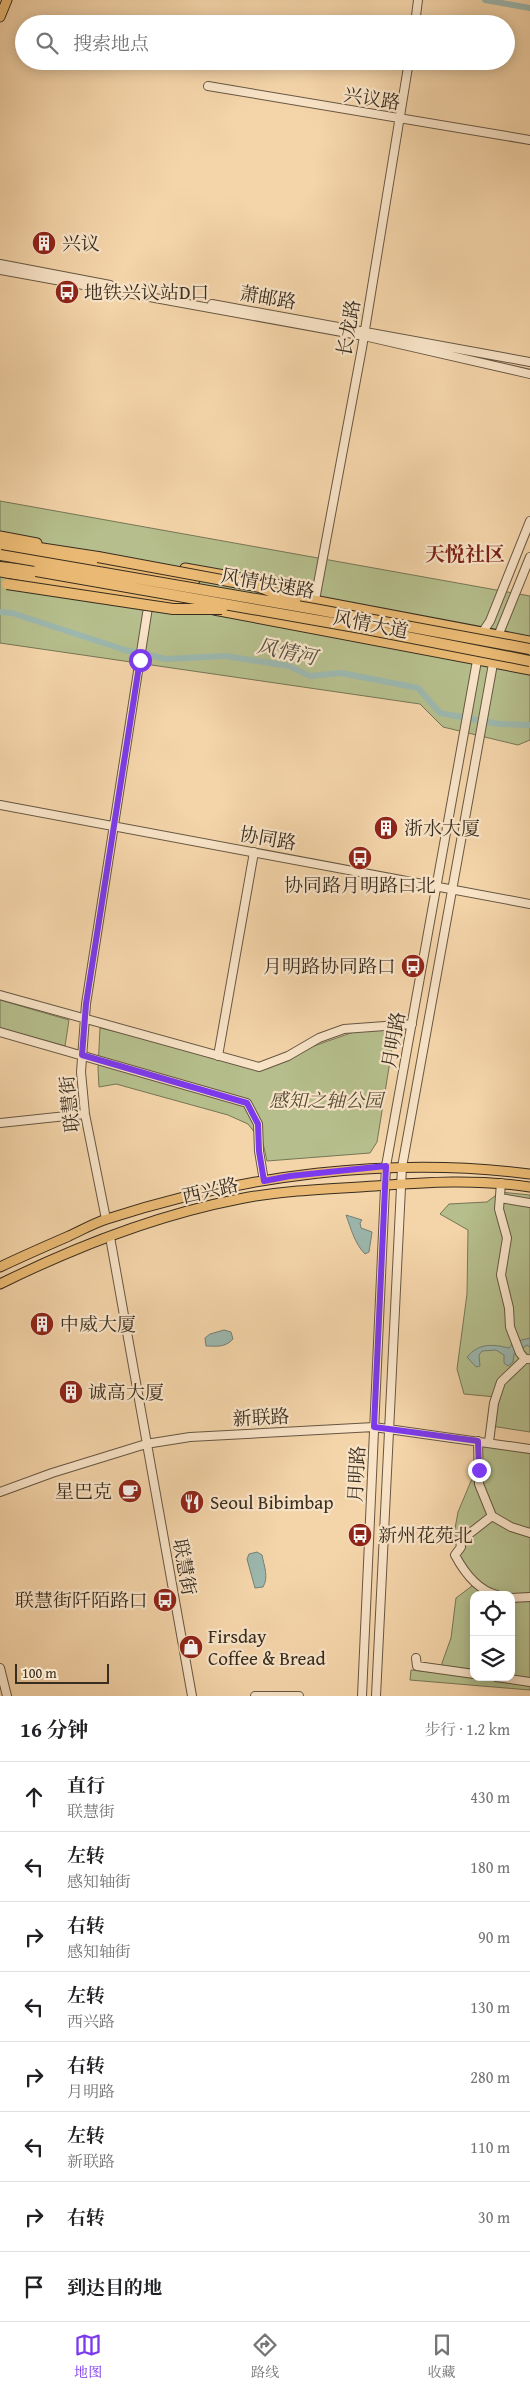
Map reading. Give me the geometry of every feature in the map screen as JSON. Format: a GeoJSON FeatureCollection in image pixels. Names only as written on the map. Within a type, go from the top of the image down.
{"type":"FeatureCollection","features":[{"type":"Feature","properties":{"kind":"highway"},"geometry":{"type":"LineString","coordinates":[[0,542],[98,557],[260,587],[315,604]]}},
{"type":"Feature","properties":{"kind":"highway","name":"风情快速路"},"geometry":{"type":"LineString","coordinates":[[0,555],[315,604],[530,649]]}},
{"type":"Feature","properties":{"kind":"highway","name":"风情快速路"},"geometry":{"type":"LineString","coordinates":[[0,567],[36,571],[361,628],[530,660]]}},
{"type":"Feature","properties":{"kind":"highway"},"geometry":{"type":"LineString","coordinates":[[4,583],[173,609],[246,609]]}},
{"type":"Feature","properties":{"kind":"main road"},"geometry":{"type":"LineString","coordinates":[[0,17],[7,0]]}},
{"type":"Feature","properties":{"kind":"main road"},"geometry":{"type":"LineString","coordinates":[[0,536],[281,585],[315,604]]}},
{"type":"Feature","properties":{"kind":"main road","name":"风情大道"},"geometry":{"type":"LineString","coordinates":[[0,548],[530,641]]}},
{"type":"Feature","properties":{"kind":"main road","name":"风情大道"},"geometry":{"type":"LineString","coordinates":[[0,572],[270,620],[530,670]]}},
{"type":"Feature","properties":{"kind":"main road","name":"西兴路"},"geometry":{"type":"LineString","coordinates":[[0,1267],[106,1219],[207,1192],[290,1176],[386,1166],[445,1166],[530,1174]]}},
{"type":"Feature","properties":{"kind":"main road","name":"西兴路"},"geometry":{"type":"LineString","coordinates":[[0,1284],[38,1266],[110,1238],[175,1215],[240,1199],[310,1190],[444,1181],[501,1183],[530,1187]]}},
{"type":"Feature","properties":{"kind":"street"},"geometry":{"type":"LineString","coordinates":[[416,15],[418,0]]}},
{"type":"Feature","properties":{"kind":"street","name":"长龙路"},"geometry":{"type":"LineString","coordinates":[[315,604],[364,333],[408,70]]}},
{"type":"Feature","properties":{"kind":"street","name":"兴议路"},"geometry":{"type":"LineString","coordinates":[[208,86],[530,140]]}},
{"type":"Feature","properties":{"kind":"street","name":"萧邮路"},"geometry":{"type":"LineString","coordinates":[[0,264],[364,333],[530,374]]}},
{"type":"Feature","properties":{"kind":"street","name":"萧邮路"},"geometry":{"type":"LineString","coordinates":[[0,270],[530,362]]}},
{"type":"Feature","properties":{"kind":"street","name":"月明路"},"geometry":{"type":"LineString","coordinates":[[362,1696],[386,1166],[482,633],[490,621],[530,520]]}},
{"type":"Feature","properties":{"kind":"street","name":"月明路"},"geometry":{"type":"LineString","coordinates":[[376,1696],[402,1167],[454,890],[498,636],[530,557]]}},
{"type":"Feature","properties":{"kind":"street","name":"联慧街"},"geometry":{"type":"LineString","coordinates":[[106,1219],[85,1114],[81,1072],[84,1019],[150,599]]}},
{"type":"Feature","properties":{"kind":"street","name":"协同路"},"geometry":{"type":"LineString","coordinates":[[0,805],[530,904]]}},
{"type":"Feature","properties":{"kind":"street"},"geometry":{"type":"LineString","coordinates":[[218,1056],[254,852]]}},
{"type":"Feature","properties":{"kind":"street"},"geometry":{"type":"LineString","coordinates":[[0,995],[259,1067],[283,1059],[318,1038],[344,1029],[412,1024]]}},
{"type":"Feature","properties":{"kind":"street"},"geometry":{"type":"LineString","coordinates":[[0,1032],[247,1103],[258,1124],[259,1151],[264,1181]]}},
{"type":"Feature","properties":{"kind":"street"},"geometry":{"type":"LineString","coordinates":[[0,1123],[85,1114]]}},
{"type":"Feature","properties":{"kind":"street"},"geometry":{"type":"LineString","coordinates":[[489,1442],[494,1403],[501,1382],[525,1357],[514,1340],[501,1275],[507,1238],[500,1209],[501,1183]]}},
{"type":"Feature","properties":{"kind":"street"},"geometry":{"type":"LineString","coordinates":[[500,1198],[530,1203]]}},
{"type":"Feature","properties":{"kind":"street","name":"联慧街"},"geometry":{"type":"LineString","coordinates":[[110,1238],[192,1696]]}},
{"type":"Feature","properties":{"kind":"street","name":"新联路"},"geometry":{"type":"LineString","coordinates":[[0,1492],[52,1473],[146,1444],[190,1437],[374,1427],[530,1449]]}},
{"type":"Feature","properties":{"kind":"street"},"geometry":{"type":"LineString","coordinates":[[478,1441],[479,1484],[492,1516],[511,1527],[530,1533]]}},
{"type":"Feature","properties":{"kind":"street"},"geometry":{"type":"LineString","coordinates":[[485,1591],[463,1570],[455,1555],[461,1547],[460,1541],[492,1516]]}},
{"type":"Feature","properties":{"kind":"street"},"geometry":{"type":"LineString","coordinates":[[515,1598],[530,1597]]}},
{"type":"Feature","properties":{"kind":"street"},"geometry":{"type":"LineString","coordinates":[[416,1658],[417,1666],[470,1673]]}},
{"type":"Feature","properties":{"kind":"street"},"geometry":{"type":"LineString","coordinates":[[0,1668],[7,1696]]}},
{"type":"Feature","properties":{"kind":"street"},"geometry":{"type":"LineString","coordinates":[[515,1680],[530,1682]]}},
{"type":"Feature","properties":{"kind":"street"},"geometry":{"type":"LineString","coordinates":[[255,1696],[299,1696]]}},
{"type":"Feature","properties":{"kind":"green space"},"geometry":{"type":"Polygon","coordinates":[[[0,501],[530,596],[530,740],[518,745],[443,727],[420,704],[0,643],[0,501]]]}},
{"type":"Feature","properties":{"kind":"green space"},"geometry":{"type":"Polygon","coordinates":[[[0,1000],[69,1020],[65,1046],[0,1028],[0,1000]]]}},
{"type":"Feature","properties":{"kind":"green space","name":"感知之轴公园"},"geometry":{"type":"Polygon","coordinates":[[[100,1028],[263,1064],[365,1028],[395,1030],[377,1142],[370,1153],[267,1161],[263,1143],[248,1124],[228,1115],[116,1084],[99,1087],[100,1028]]]}},
{"type":"Feature","properties":{"kind":"green space"},"geometry":{"type":"Polygon","coordinates":[[[500,1192],[530,1195],[530,1432],[491,1426],[496,1397],[464,1394],[457,1369],[467,1294],[468,1230],[440,1214],[449,1204],[487,1202],[500,1192]]]}},
{"type":"Feature","properties":{"kind":"green space"},"geometry":{"type":"Polygon","coordinates":[[[479,1445],[530,1453],[530,1690],[410,1680],[411,1670],[442,1673],[442,1663],[451,1638],[456,1598],[476,1583],[455,1555],[460,1541],[454,1534],[458,1512],[471,1481],[479,1470],[479,1445]]]}},
{"type":"Feature","properties":{"kind":"water"},"geometry":{"type":"Polygon","coordinates":[[[346,1215],[362,1220],[360,1223],[361,1228],[372,1232],[369,1252],[365,1254],[359,1246],[346,1215]]]}},
{"type":"Feature","properties":{"kind":"water"},"geometry":{"type":"Polygon","coordinates":[[[224,1330],[231,1332],[233,1339],[230,1342],[220,1346],[206,1346],[205,1338],[210,1334],[224,1330]]]}},
{"type":"Feature","properties":{"kind":"water"},"geometry":{"type":"Polygon","coordinates":[[[530,1338],[530,1347],[527,1345],[514,1354],[513,1362],[508,1366],[504,1363],[504,1355],[496,1350],[482,1351],[479,1355],[480,1366],[476,1367],[467,1357],[481,1347],[491,1345],[509,1348],[514,1342],[530,1338]]]}},
{"type":"Feature","properties":{"kind":"water"},"geometry":{"type":"Polygon","coordinates":[[[257,1552],[262,1555],[266,1579],[263,1587],[255,1588],[247,1559],[249,1554],[257,1552]]]}},
{"type":"Feature","properties":{"kind":"waterway"},"geometry":{"type":"LineString","coordinates":[[485,0],[530,8]]}},
{"type":"Feature","properties":{"kind":"waterway","name":"风情河"},"geometry":{"type":"LineString","coordinates":[[0,612],[12,613],[125,650],[166,659],[225,656],[289,666],[310,676],[341,673],[418,688],[440,713],[499,724],[530,725]]}},
{"type":"Feature","properties":{"kind":"place","name":"兴议"},"geometry":{"type":"Point","coordinates":[44,243]}},
{"type":"Feature","properties":{"kind":"place","name":"地铁兴议站D口"},"geometry":{"type":"Point","coordinates":[67,292]}},
{"type":"Feature","properties":{"kind":"place","name":"浙水大厦"},"geometry":{"type":"Point","coordinates":[386,828]}},
{"type":"Feature","properties":{"kind":"place","name":"协同路月明路口北"},"geometry":{"type":"Point","coordinates":[360,858]}},
{"type":"Feature","properties":{"kind":"place","name":"月明路协同路口"},"geometry":{"type":"Point","coordinates":[413,966]}},
{"type":"Feature","properties":{"kind":"place","name":"中威大厦"},"geometry":{"type":"Point","coordinates":[42,1324]}},
{"type":"Feature","properties":{"kind":"place","name":"诚高大厦"},"geometry":{"type":"Point","coordinates":[71,1392]}},
{"type":"Feature","properties":{"kind":"place","name":"星巴克"},"geometry":{"type":"Point","coordinates":[130,1491]}},
{"type":"Feature","properties":{"kind":"place","name":"Seoul Bibimbap"},"geometry":{"type":"Point","coordinates":[192,1502]}},
{"type":"Feature","properties":{"kind":"place","name":"新州花苑北"},"geometry":{"type":"Point","coordinates":[360,1535]}},
{"type":"Feature","properties":{"kind":"place","name":"联慧街阡陌路口"},"geometry":{"type":"Point","coordinates":[165,1600]}},
{"type":"Feature","properties":{"kind":"place","name":"Firsday Coffee & Bread"},"geometry":{"type":"Point","coordinates":[191,1647]}},
{"type":"Feature","properties":{"kind":"district","name":"天悦社区"},"geometry":{"type":"Point","coordinates":[465,553]}},
{"type":"Feature","properties":{"kind":"route"},"geometry":{"type":"LineString","coordinates":[[140,660],[86,1004],[82,1055],[247,1103],[253,1111],[258,1124],[259,1151],[264,1181],[290,1176],[386,1166],[374,1427],[478,1441],[479,1470]]}}]}
